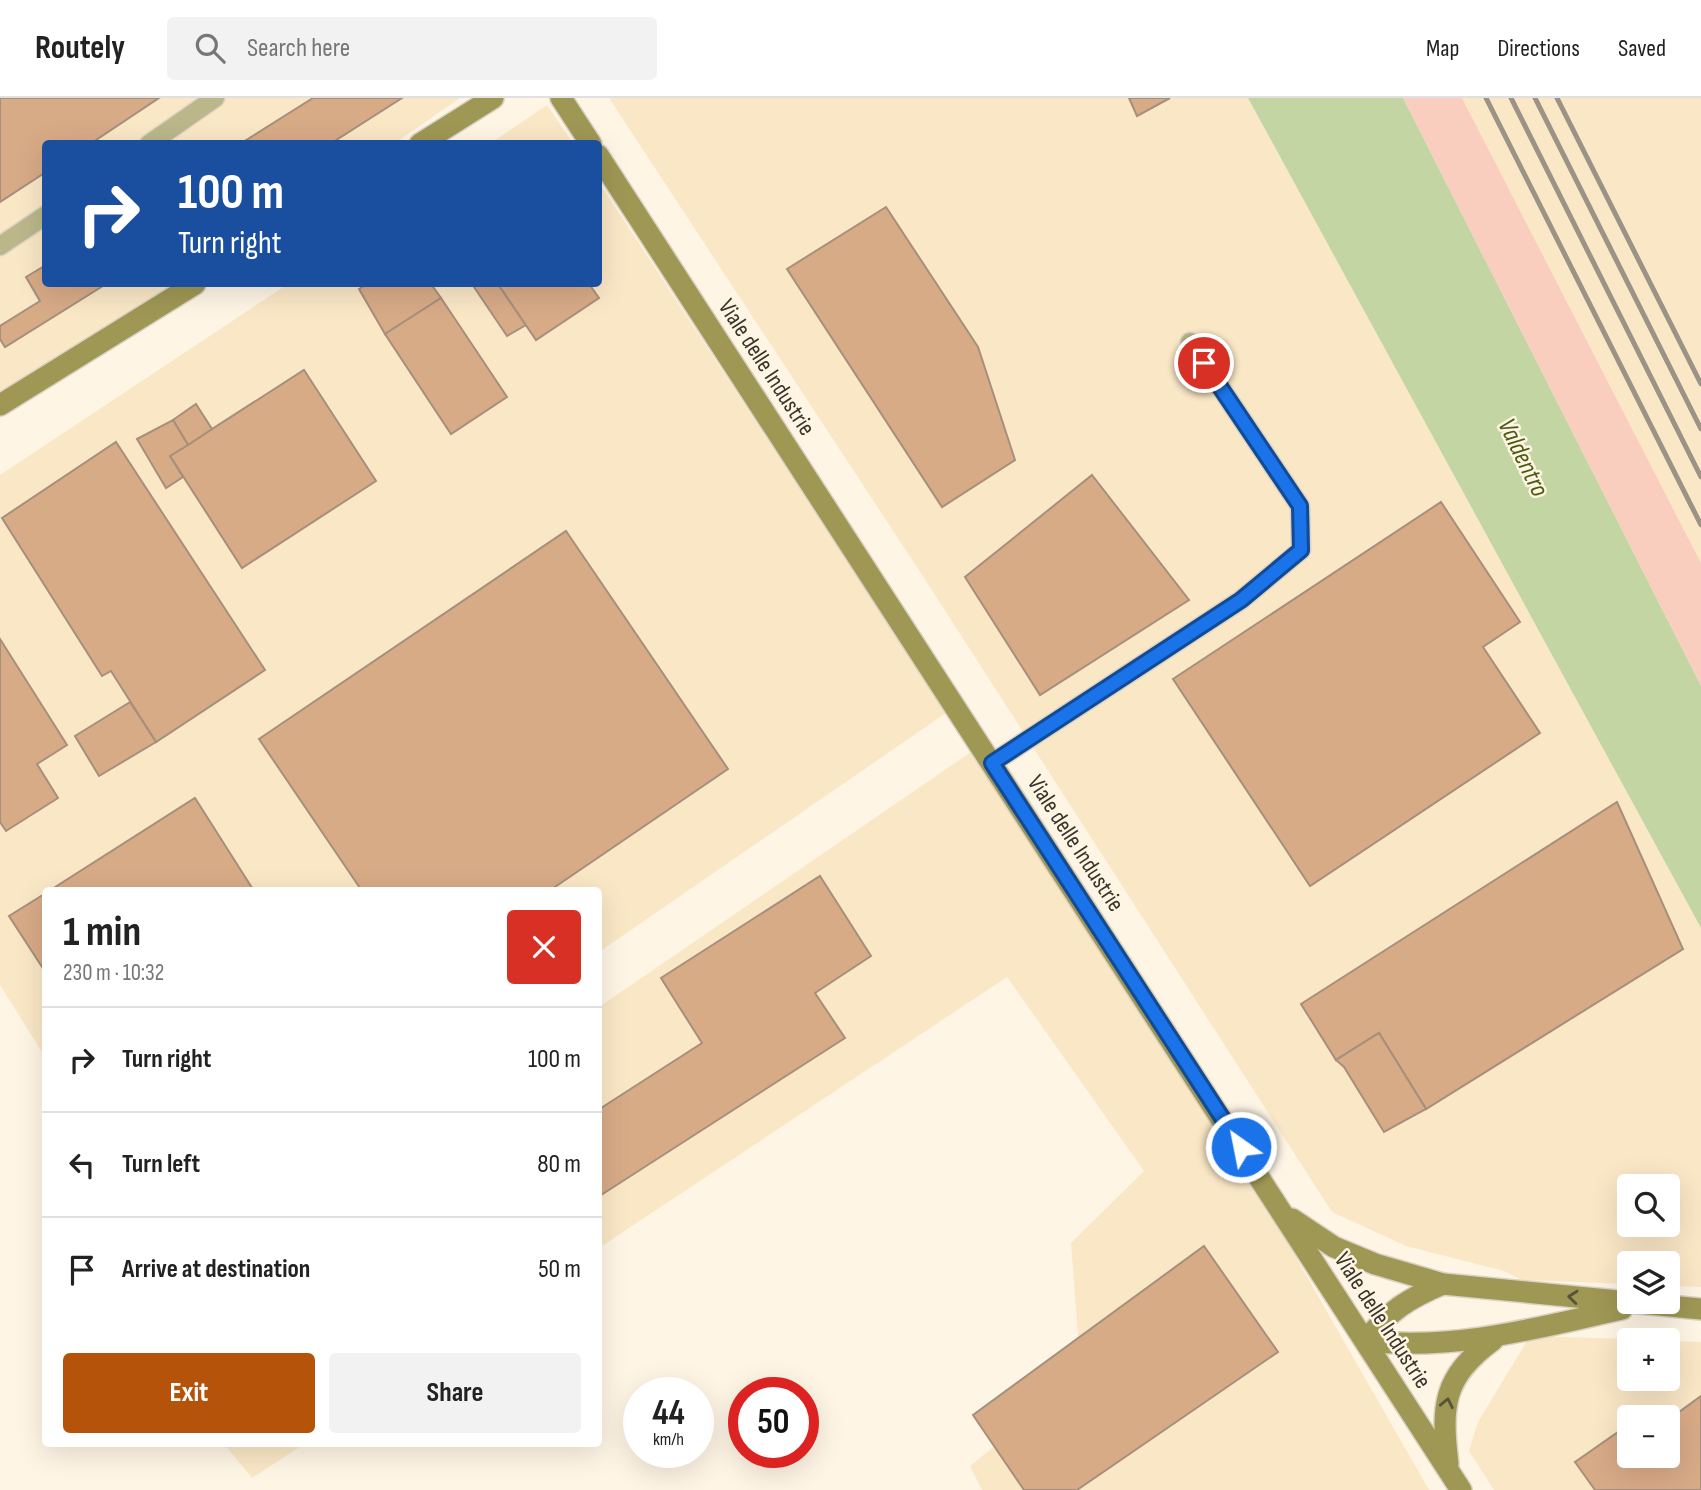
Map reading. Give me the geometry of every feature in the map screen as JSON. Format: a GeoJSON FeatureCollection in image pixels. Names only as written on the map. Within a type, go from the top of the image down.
{"type":"FeatureCollection","features":[{"type":"Feature","properties":{"kind":"main road"},"geometry":{"type":"LineString","coordinates":[[426,140],[493,98]]}},
{"type":"Feature","properties":{"kind":"main road"},"geometry":{"type":"LineString","coordinates":[[561,98],[588,140]]}},
{"type":"Feature","properties":{"kind":"main road","name":"Viale delle Industrie"},"geometry":{"type":"LineString","coordinates":[[602,161],[1461,1490]]}},
{"type":"Feature","properties":{"kind":"main road"},"geometry":{"type":"LineString","coordinates":[[0,405],[190,287]]}},
{"type":"Feature","properties":{"kind":"main road"},"geometry":{"type":"LineString","coordinates":[[1285,1215],[1334,1247],[1375,1264],[1443,1284],[1617,1302]]}},
{"type":"Feature","properties":{"kind":"main road"},"geometry":{"type":"LineString","coordinates":[[1366,1341],[1382,1319],[1398,1305],[1443,1284]]}},
{"type":"Feature","properties":{"kind":"main road"},"geometry":{"type":"LineString","coordinates":[[1680,1308],[1701,1309]]}},
{"type":"Feature","properties":{"kind":"main road"},"geometry":{"type":"LineString","coordinates":[[1366,1341],[1427,1344],[1498,1336],[1617,1310]]}},
{"type":"Feature","properties":{"kind":"main road"},"geometry":{"type":"LineString","coordinates":[[1448,1471],[1443,1424],[1448,1394],[1461,1368],[1498,1336]]}},
{"type":"Feature","properties":{"kind":"lane"},"geometry":{"type":"LineString","coordinates":[[155,140],[215,98]]}},
{"type":"Feature","properties":{"kind":"lane"},"geometry":{"type":"LineString","coordinates":[[0,246],[42,218]]}},
{"type":"Feature","properties":{"kind":"lane"},"geometry":{"type":"LineString","coordinates":[[992,763],[1241,600],[1301,550],[1300,506],[1190,342]]}},
{"type":"Feature","properties":{"kind":"shaded area"},"geometry":{"type":"Polygon","coordinates":[[[0,98],[460,98],[399,140],[42,140],[42,287],[185,287],[0,410],[0,98]]]}},
{"type":"Feature","properties":{"kind":"shaded area"},"geometry":{"type":"Polygon","coordinates":[[[609,98],[1248,98],[1701,928],[1701,1287],[1680,1286],[1680,1251],[1617,1251],[1617,1284],[1522,1280],[1504,1271],[1406,1246],[1332,1212],[926,581],[609,98]]]}},
{"type":"Feature","properties":{"kind":"shaded area"},"geometry":{"type":"Polygon","coordinates":[[[1403,98],[1462,98],[1701,563],[1701,686],[1403,98]]]}},
{"type":"Feature","properties":{"kind":"shaded area"},"geometry":{"type":"Polygon","coordinates":[[[1462,98],[1701,98],[1701,563],[1495,163],[1462,98]]]}},
{"type":"Feature","properties":{"kind":"shaded area"},"geometry":{"type":"Polygon","coordinates":[[[547,105],[571,140],[495,140],[547,105]]]}},
{"type":"Feature","properties":{"kind":"shaded area"},"geometry":{"type":"Polygon","coordinates":[[[602,187],[946,713],[602,950],[602,887],[42,887],[42,1052],[0,985],[0,475],[283,287],[602,287],[602,187]]]}},
{"type":"Feature","properties":{"kind":"shaded area"},"geometry":{"type":"Polygon","coordinates":[[[971,752],[1290,1247],[1429,1490],[982,1490],[970,1466],[1081,1376],[1071,1243],[1144,1171],[1007,977],[602,1246],[602,1005],[971,752]]]}},
{"type":"Feature","properties":{"kind":"shaded area"},"geometry":{"type":"Polygon","coordinates":[[[1530,1336],[1617,1339],[1617,1391],[1680,1391],[1680,1341],[1701,1342],[1701,1490],[1494,1490],[1469,1451],[1478,1422],[1530,1336]]]}},
{"type":"Feature","properties":{"kind":"shaded area"},"geometry":{"type":"Polygon","coordinates":[[[226,1447],[299,1447],[252,1478],[226,1447]]]}},
{"type":"Feature","properties":{"kind":"water","name":"Valdentro"},"geometry":{"type":"Polygon","coordinates":[[[1248,98],[1403,98],[1701,686],[1701,928],[1248,98]]]}},
{"type":"Feature","properties":{"kind":"building"},"geometry":{"type":"Polygon","coordinates":[[[0,98],[159,98],[96,140],[42,140],[42,175],[0,202],[0,98]]]}},
{"type":"Feature","properties":{"kind":"building"},"geometry":{"type":"Polygon","coordinates":[[[313,98],[402,98],[336,140],[246,140],[313,98]]]}},
{"type":"Feature","properties":{"kind":"building"},"geometry":{"type":"Polygon","coordinates":[[[1129,98],[1170,98],[1137,116],[1129,98]]]}},
{"type":"Feature","properties":{"kind":"building"},"geometry":{"type":"Polygon","coordinates":[[[886,207],[978,347],[1015,460],[942,507],[787,269],[886,207]]]}},
{"type":"Feature","properties":{"kind":"building"},"geometry":{"type":"Polygon","coordinates":[[[42,267],[42,287],[101,287],[5,347],[0,339],[0,326],[40,301],[26,277],[42,267]]]}},
{"type":"Feature","properties":{"kind":"building"},"geometry":{"type":"Polygon","coordinates":[[[433,287],[441,298],[385,334],[359,289],[433,287]]]}},
{"type":"Feature","properties":{"kind":"building"},"geometry":{"type":"Polygon","coordinates":[[[474,287],[500,287],[526,325],[507,336],[474,287]]]}},
{"type":"Feature","properties":{"kind":"building"},"geometry":{"type":"Polygon","coordinates":[[[500,287],[591,287],[599,298],[536,340],[500,287]]]}},
{"type":"Feature","properties":{"kind":"building"},"geometry":{"type":"Polygon","coordinates":[[[441,298],[507,397],[451,434],[385,334],[441,298]]]}},
{"type":"Feature","properties":{"kind":"building"},"geometry":{"type":"Polygon","coordinates":[[[304,370],[376,481],[242,568],[170,456],[304,370]]]}},
{"type":"Feature","properties":{"kind":"building"},"geometry":{"type":"Polygon","coordinates":[[[196,404],[212,429],[188,445],[173,420],[196,404]]]}},
{"type":"Feature","properties":{"kind":"building"},"geometry":{"type":"Polygon","coordinates":[[[173,420],[188,445],[170,456],[183,477],[166,488],[137,439],[173,420]]]}},
{"type":"Feature","properties":{"kind":"building"},"geometry":{"type":"Polygon","coordinates":[[[116,442],[265,670],[156,742],[111,671],[102,676],[2,518],[116,442]]]}},
{"type":"Feature","properties":{"kind":"building"},"geometry":{"type":"Polygon","coordinates":[[[1092,475],[1189,600],[1040,695],[965,577],[1092,475]]]}},
{"type":"Feature","properties":{"kind":"building"},"geometry":{"type":"Polygon","coordinates":[[[1441,502],[1520,622],[1483,647],[1540,733],[1310,886],[1173,679],[1441,502]]]}},
{"type":"Feature","properties":{"kind":"building"},"geometry":{"type":"Polygon","coordinates":[[[566,531],[728,769],[555,887],[359,887],[259,739],[566,531]]]}},
{"type":"Feature","properties":{"kind":"building"},"geometry":{"type":"Polygon","coordinates":[[[0,639],[67,745],[37,764],[58,798],[6,831],[0,822],[0,639]]]}},
{"type":"Feature","properties":{"kind":"building"},"geometry":{"type":"Polygon","coordinates":[[[130,702],[156,742],[99,776],[75,736],[130,702]]]}},
{"type":"Feature","properties":{"kind":"building"},"geometry":{"type":"Polygon","coordinates":[[[195,798],[251,887],[55,887],[195,798]]]}},
{"type":"Feature","properties":{"kind":"building"},"geometry":{"type":"Polygon","coordinates":[[[1617,802],[1683,949],[1426,1109],[1379,1033],[1336,1060],[1301,1004],[1617,802]]]}},
{"type":"Feature","properties":{"kind":"building"},"geometry":{"type":"Polygon","coordinates":[[[820,876],[871,956],[815,993],[845,1038],[602,1194],[602,1107],[702,1043],[661,978],[820,876]]]}},
{"type":"Feature","properties":{"kind":"building"},"geometry":{"type":"Polygon","coordinates":[[[42,895],[42,967],[9,916],[42,895]]]}},
{"type":"Feature","properties":{"kind":"building"},"geometry":{"type":"Polygon","coordinates":[[[1379,1033],[1426,1109],[1384,1132],[1344,1067],[1336,1060],[1379,1033]]]}},
{"type":"Feature","properties":{"kind":"building"},"geometry":{"type":"Polygon","coordinates":[[[1204,1246],[1278,1352],[1077,1490],[1024,1490],[973,1415],[1204,1246]]]}},
{"type":"Feature","properties":{"kind":"building"},"geometry":{"type":"Polygon","coordinates":[[[1701,1396],[1701,1490],[1595,1490],[1575,1462],[1617,1433],[1617,1468],[1680,1468],[1680,1411],[1701,1396]]]}},
{"type":"Feature","properties":{"kind":"railway"},"geometry":{"type":"LineString","coordinates":[[1486,98],[1701,525]]}},
{"type":"Feature","properties":{"kind":"railway"},"geometry":{"type":"LineString","coordinates":[[1511,98],[1701,477]]}},
{"type":"Feature","properties":{"kind":"railway"},"geometry":{"type":"LineString","coordinates":[[1535,98],[1701,429]]}},
{"type":"Feature","properties":{"kind":"railway"},"geometry":{"type":"LineString","coordinates":[[1557,98],[1701,384]]}},
{"type":"Feature","properties":{"kind":"route"},"geometry":{"type":"LineString","coordinates":[[1204,363],[1300,506],[1301,550],[1241,600],[992,763],[1241,1147]]}}]}
